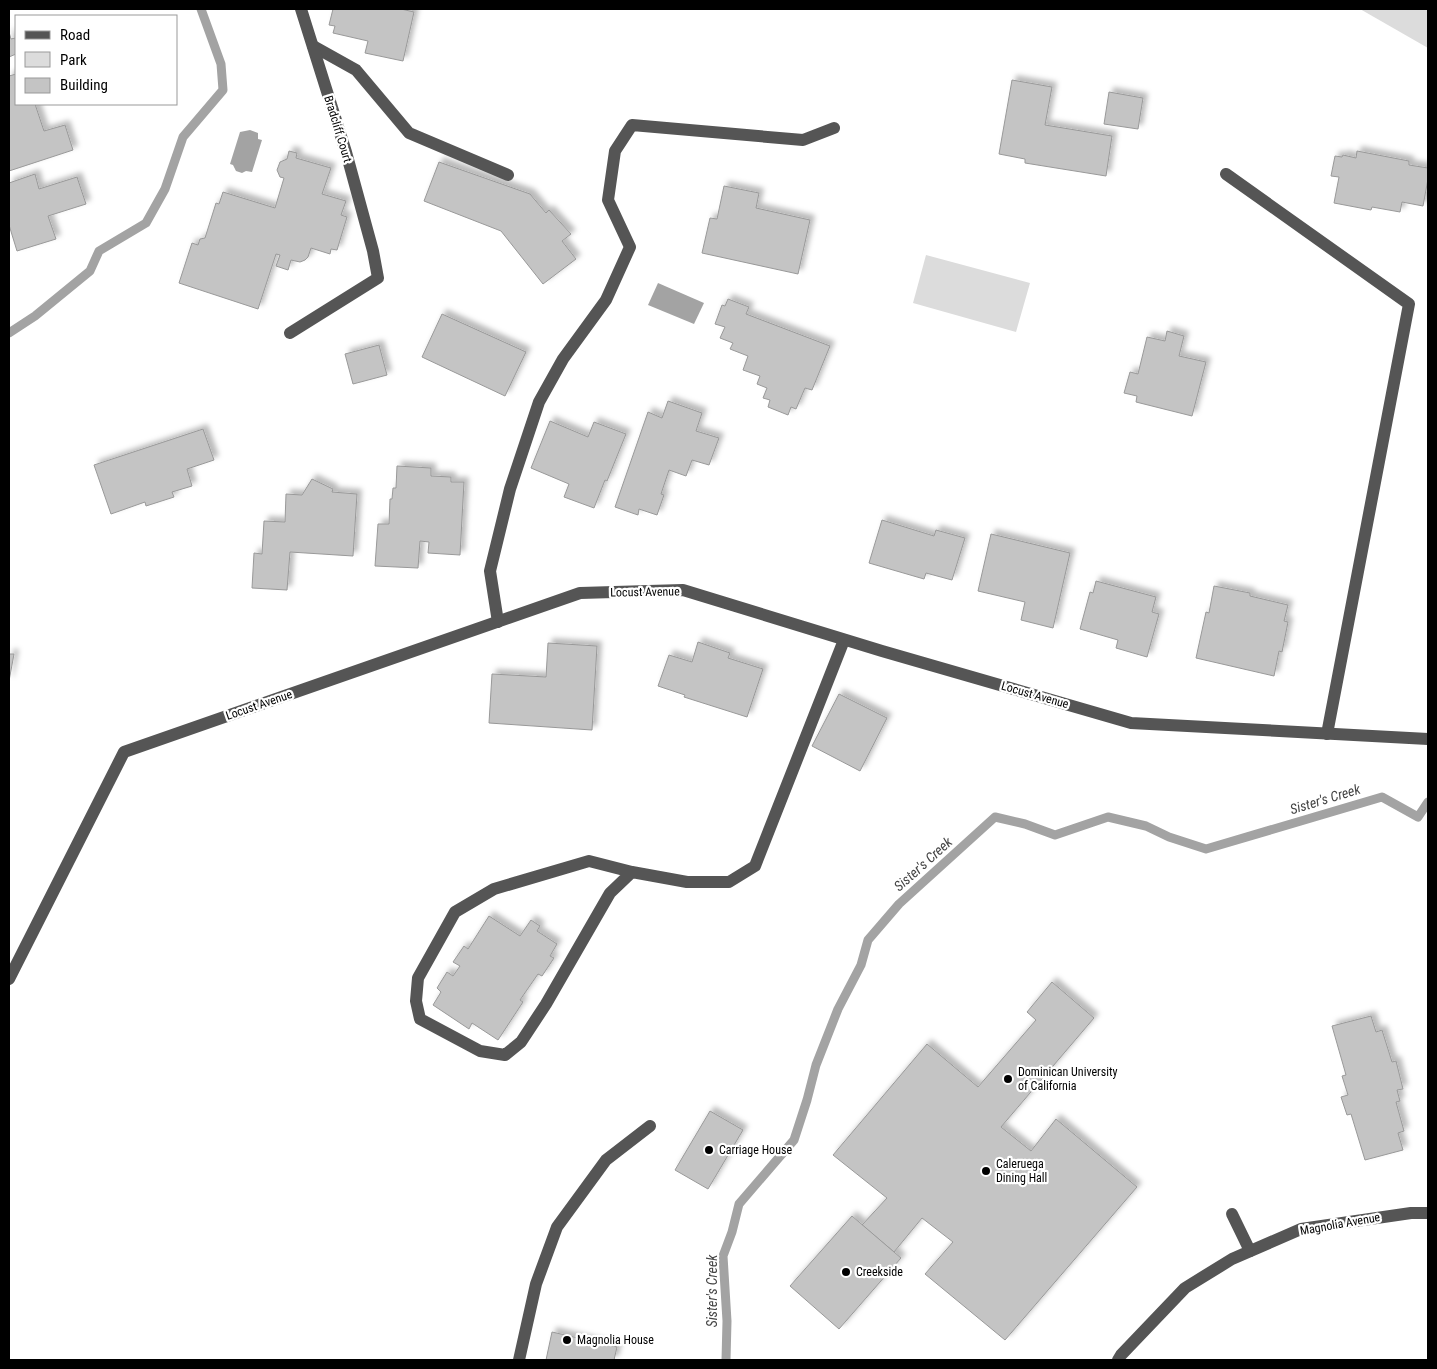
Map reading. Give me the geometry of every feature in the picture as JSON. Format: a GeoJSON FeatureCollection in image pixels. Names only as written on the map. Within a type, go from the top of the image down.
{"type":"FeatureCollection","features":[{"type":"Feature","properties":{"kind":"street","name":"Bradcliff Court"},"geometry":{"type":"LineString","coordinates":[[290,333],[378,278],[373,251],[346,152],[301,9]]}},
{"type":"Feature","properties":{"kind":"street"},"geometry":{"type":"LineString","coordinates":[[313,46],[356,70],[409,133],[508,175]]}},
{"type":"Feature","properties":{"kind":"street"},"geometry":{"type":"LineString","coordinates":[[498,622],[490,571],[510,489],[539,402],[563,359],[606,300],[630,247],[608,200],[615,151],[632,125],[803,140],[834,128]]}},
{"type":"Feature","properties":{"kind":"street"},"geometry":{"type":"LineString","coordinates":[[1226,174],[1410,304],[1327,734]]}},
{"type":"Feature","properties":{"kind":"street","name":"Locust Avenue"},"geometry":{"type":"LineString","coordinates":[[9,979],[124,752],[580,593],[683,590],[844,640],[1131,723],[1428,739]]}},
{"type":"Feature","properties":{"kind":"street"},"geometry":{"type":"LineString","coordinates":[[632,872],[610,893],[546,1004],[521,1042],[505,1055],[480,1051],[420,1019],[416,1001],[418,978],[455,912],[494,889],[589,862],[687,882],[730,882],[755,866],[844,640]]}},
{"type":"Feature","properties":{"kind":"street"},"geometry":{"type":"LineString","coordinates":[[518,1360],[536,1284],[557,1227],[606,1160],[650,1126]]}},
{"type":"Feature","properties":{"kind":"street","name":"Magnolia Avenue"},"geometry":{"type":"LineString","coordinates":[[1118,1360],[1185,1288],[1232,1258],[1301,1229],[1428,1212]]}},
{"type":"Feature","properties":{"kind":"street"},"geometry":{"type":"LineString","coordinates":[[1232,1214],[1250,1251]]}},
{"type":"Feature","properties":{"kind":"green space"},"geometry":{"type":"Polygon","coordinates":[[[1360,9],[1428,9],[1428,48],[1360,9]]]}},
{"type":"Feature","properties":{"kind":"green space"},"geometry":{"type":"Polygon","coordinates":[[[926,255],[1030,283],[1016,332],[913,303],[926,255]]]}},
{"type":"Feature","properties":{"kind":"shaded area"},"geometry":{"type":"Polygon","coordinates":[[[250,130],[258,133],[258,139],[262,140],[252,172],[246,171],[242,173],[236,171],[233,165],[230,164],[240,132],[250,130]]]}},
{"type":"Feature","properties":{"kind":"shaded area"},"geometry":{"type":"Polygon","coordinates":[[[658,283],[704,303],[694,324],[648,305],[658,283]]]}},
{"type":"Feature","properties":{"kind":"building"},"geometry":{"type":"Polygon","coordinates":[[[333,9],[401,9],[414,12],[403,61],[365,53],[368,41],[333,33],[335,26],[329,25],[333,9]]]}},
{"type":"Feature","properties":{"kind":"building"},"geometry":{"type":"Polygon","coordinates":[[[9,32],[11,39],[15,38],[15,54],[9,57],[9,32]]]}},
{"type":"Feature","properties":{"kind":"building"},"geometry":{"type":"Polygon","coordinates":[[[15,74],[15,105],[35,105],[44,131],[65,125],[73,150],[9,171],[9,76],[15,74]]]}},
{"type":"Feature","properties":{"kind":"building"},"geometry":{"type":"Polygon","coordinates":[[[1012,80],[1052,87],[1045,125],[1112,136],[1106,176],[1025,163],[1025,159],[999,154],[1012,80]]]}},
{"type":"Feature","properties":{"kind":"building"},"geometry":{"type":"Polygon","coordinates":[[[1109,92],[1143,98],[1138,129],[1104,124],[1109,92]]]}},
{"type":"Feature","properties":{"kind":"building"},"geometry":{"type":"Polygon","coordinates":[[[289,151],[297,153],[296,158],[331,168],[322,194],[346,201],[341,215],[347,217],[337,250],[331,249],[330,254],[311,248],[305,260],[300,262],[291,260],[288,270],[276,266],[280,255],[276,254],[258,309],[179,283],[192,243],[198,245],[200,239],[205,238],[216,203],[219,204],[223,192],[275,208],[284,178],[280,177],[277,170],[280,162],[287,159],[289,151]]]}},
{"type":"Feature","properties":{"kind":"building"},"geometry":{"type":"Polygon","coordinates":[[[1357,151],[1409,161],[1409,165],[1428,168],[1423,206],[1402,202],[1400,212],[1372,207],[1371,210],[1334,203],[1339,177],[1331,176],[1335,156],[1342,157],[1343,155],[1356,158],[1357,151]]]}},
{"type":"Feature","properties":{"kind":"building"},"geometry":{"type":"Polygon","coordinates":[[[439,162],[530,194],[546,213],[549,210],[571,234],[562,241],[576,259],[543,284],[501,231],[424,201],[439,162]]]}},
{"type":"Feature","properties":{"kind":"building"},"geometry":{"type":"Polygon","coordinates":[[[35,174],[39,189],[77,177],[86,204],[48,216],[56,239],[17,251],[9,225],[9,183],[35,174]]]}},
{"type":"Feature","properties":{"kind":"building"},"geometry":{"type":"Polygon","coordinates":[[[724,186],[759,193],[756,208],[810,220],[798,274],[702,253],[710,218],[717,219],[724,186]]]}},
{"type":"Feature","properties":{"kind":"building"},"geometry":{"type":"Polygon","coordinates":[[[728,299],[749,307],[746,314],[830,346],[812,390],[805,388],[796,409],[791,407],[788,415],[768,407],[770,400],[763,398],[767,388],[757,384],[760,376],[743,370],[748,356],[730,349],[733,343],[720,338],[725,327],[715,324],[722,305],[725,306],[728,299]]]}},
{"type":"Feature","properties":{"kind":"building"},"geometry":{"type":"Polygon","coordinates":[[[442,314],[526,352],[505,396],[422,357],[442,314]]]}},
{"type":"Feature","properties":{"kind":"building"},"geometry":{"type":"Polygon","coordinates":[[[1167,331],[1184,336],[1179,356],[1206,362],[1192,416],[1136,402],[1137,396],[1124,393],[1130,372],[1138,374],[1147,337],[1165,341],[1167,331]]]}},
{"type":"Feature","properties":{"kind":"building"},"geometry":{"type":"Polygon","coordinates":[[[379,345],[387,375],[353,384],[345,354],[379,345]]]}},
{"type":"Feature","properties":{"kind":"building"},"geometry":{"type":"Polygon","coordinates":[[[668,401],[702,413],[696,431],[719,438],[709,465],[692,460],[686,476],[669,470],[661,494],[664,495],[657,515],[639,509],[638,515],[615,507],[648,412],[662,418],[668,401]]]}},
{"type":"Feature","properties":{"kind":"building"},"geometry":{"type":"Polygon","coordinates":[[[550,421],[588,437],[594,422],[626,434],[594,508],[564,497],[569,484],[531,468],[550,421]]]}},
{"type":"Feature","properties":{"kind":"building"},"geometry":{"type":"Polygon","coordinates":[[[203,429],[214,460],[187,469],[192,486],[172,492],[174,497],[146,506],[145,502],[111,514],[94,465],[203,429]]]}},
{"type":"Feature","properties":{"kind":"building"},"geometry":{"type":"Polygon","coordinates":[[[397,466],[431,468],[431,476],[451,477],[451,482],[464,482],[460,555],[428,553],[429,542],[420,541],[418,568],[375,566],[378,524],[389,524],[390,499],[392,499],[393,488],[396,488],[397,466]]]}},
{"type":"Feature","properties":{"kind":"building"},"geometry":{"type":"Polygon","coordinates":[[[312,479],[333,489],[332,492],[357,494],[353,556],[290,552],[287,590],[252,588],[254,553],[262,554],[264,521],[285,522],[286,494],[302,495],[312,479]]]}},
{"type":"Feature","properties":{"kind":"building"},"geometry":{"type":"Polygon","coordinates":[[[882,520],[934,536],[936,530],[965,538],[952,580],[926,573],[924,579],[869,563],[882,520]]]}},
{"type":"Feature","properties":{"kind":"building"},"geometry":{"type":"Polygon","coordinates":[[[991,534],[1070,553],[1053,628],[1021,620],[1025,602],[978,591],[991,534]]]}},
{"type":"Feature","properties":{"kind":"building"},"geometry":{"type":"Polygon","coordinates":[[[1096,581],[1156,597],[1152,612],[1159,614],[1147,657],[1116,648],[1118,640],[1080,629],[1090,592],[1093,593],[1096,581]]]}},
{"type":"Feature","properties":{"kind":"building"},"geometry":{"type":"Polygon","coordinates":[[[1214,586],[1250,593],[1250,596],[1288,605],[1284,621],[1288,622],[1282,652],[1279,651],[1274,676],[1196,658],[1206,612],[1209,613],[1214,586]]]}},
{"type":"Feature","properties":{"kind":"building"},"geometry":{"type":"Polygon","coordinates":[[[698,642],[730,653],[728,658],[763,669],[747,717],[684,697],[685,695],[658,686],[669,655],[692,662],[698,642]]]}},
{"type":"Feature","properties":{"kind":"building"},"geometry":{"type":"Polygon","coordinates":[[[548,643],[597,646],[592,730],[489,723],[492,674],[546,677],[548,643]]]}},
{"type":"Feature","properties":{"kind":"building"},"geometry":{"type":"Polygon","coordinates":[[[9,654],[14,654],[9,681],[9,654]]]}},
{"type":"Feature","properties":{"kind":"building"},"geometry":{"type":"Polygon","coordinates":[[[839,694],[887,718],[860,771],[812,746],[839,694]]]}},
{"type":"Feature","properties":{"kind":"building"},"geometry":{"type":"Polygon","coordinates":[[[489,916],[520,936],[531,920],[540,926],[537,931],[557,944],[550,956],[554,958],[542,976],[538,974],[520,1000],[523,1002],[498,1040],[472,1023],[469,1029],[433,1005],[441,992],[437,988],[447,972],[453,976],[460,966],[453,962],[464,946],[468,949],[489,916]]]}},
{"type":"Feature","properties":{"kind":"building","name":"Caleruega Dining Hall"},"geometry":{"type":"Polygon","coordinates":[[[1052,982],[1094,1018],[1001,1127],[1031,1151],[1056,1119],[1137,1187],[1005,1340],[925,1274],[953,1242],[922,1218],[894,1252],[862,1225],[887,1198],[833,1155],[927,1044],[978,1087],[1036,1020],[1027,1012],[1052,982]]]}},
{"type":"Feature","properties":{"kind":"building"},"geometry":{"type":"Polygon","coordinates":[[[1371,1016],[1376,1032],[1382,1030],[1392,1062],[1396,1061],[1403,1089],[1397,1090],[1400,1101],[1396,1102],[1404,1131],[1398,1133],[1403,1150],[1365,1160],[1351,1114],[1347,1115],[1341,1097],[1348,1095],[1342,1076],[1346,1075],[1332,1026],[1371,1016]]]}},
{"type":"Feature","properties":{"kind":"building","name":"Carriage House"},"geometry":{"type":"Polygon","coordinates":[[[710,1111],[743,1130],[708,1189],[675,1170],[710,1111]]]}},
{"type":"Feature","properties":{"kind":"building","name":"Creekside"},"geometry":{"type":"Polygon","coordinates":[[[852,1216],[901,1258],[839,1329],[790,1286],[852,1216]]]}},
{"type":"Feature","properties":{"kind":"building","name":"Magnolia House"},"geometry":{"type":"Polygon","coordinates":[[[552,1332],[617,1347],[614,1360],[546,1360],[552,1332]]]}},
{"type":"Feature","properties":{"kind":"waterway"},"geometry":{"type":"LineString","coordinates":[[9,333],[35,316],[90,271],[99,251],[146,223],[165,189],[183,137],[223,90],[221,64],[201,9]]}},
{"type":"Feature","properties":{"kind":"waterway","name":"Sister's Creek"},"geometry":{"type":"LineString","coordinates":[[726,1360],[727,1321],[723,1256],[732,1232],[739,1204],[794,1140],[816,1065],[838,1009],[861,965],[868,940],[899,904],[995,817],[1025,824],[1055,835],[1108,817],[1146,826],[1169,837],[1206,849],[1382,797],[1418,817],[1428,802]]}},
{"type":"Feature","properties":{"kind":"place","name":"Dominican University of California"},"geometry":{"type":"Point","coordinates":[1008,1079]}},
{"type":"Feature","properties":{"kind":"place","name":"Carriage House"},"geometry":{"type":"Point","coordinates":[709,1150]}},
{"type":"Feature","properties":{"kind":"place","name":"Caleruega Dining Hall"},"geometry":{"type":"Point","coordinates":[986,1171]}},
{"type":"Feature","properties":{"kind":"place","name":"Creekside"},"geometry":{"type":"Point","coordinates":[846,1272]}},
{"type":"Feature","properties":{"kind":"place","name":"Magnolia House"},"geometry":{"type":"Point","coordinates":[567,1340]}}]}
